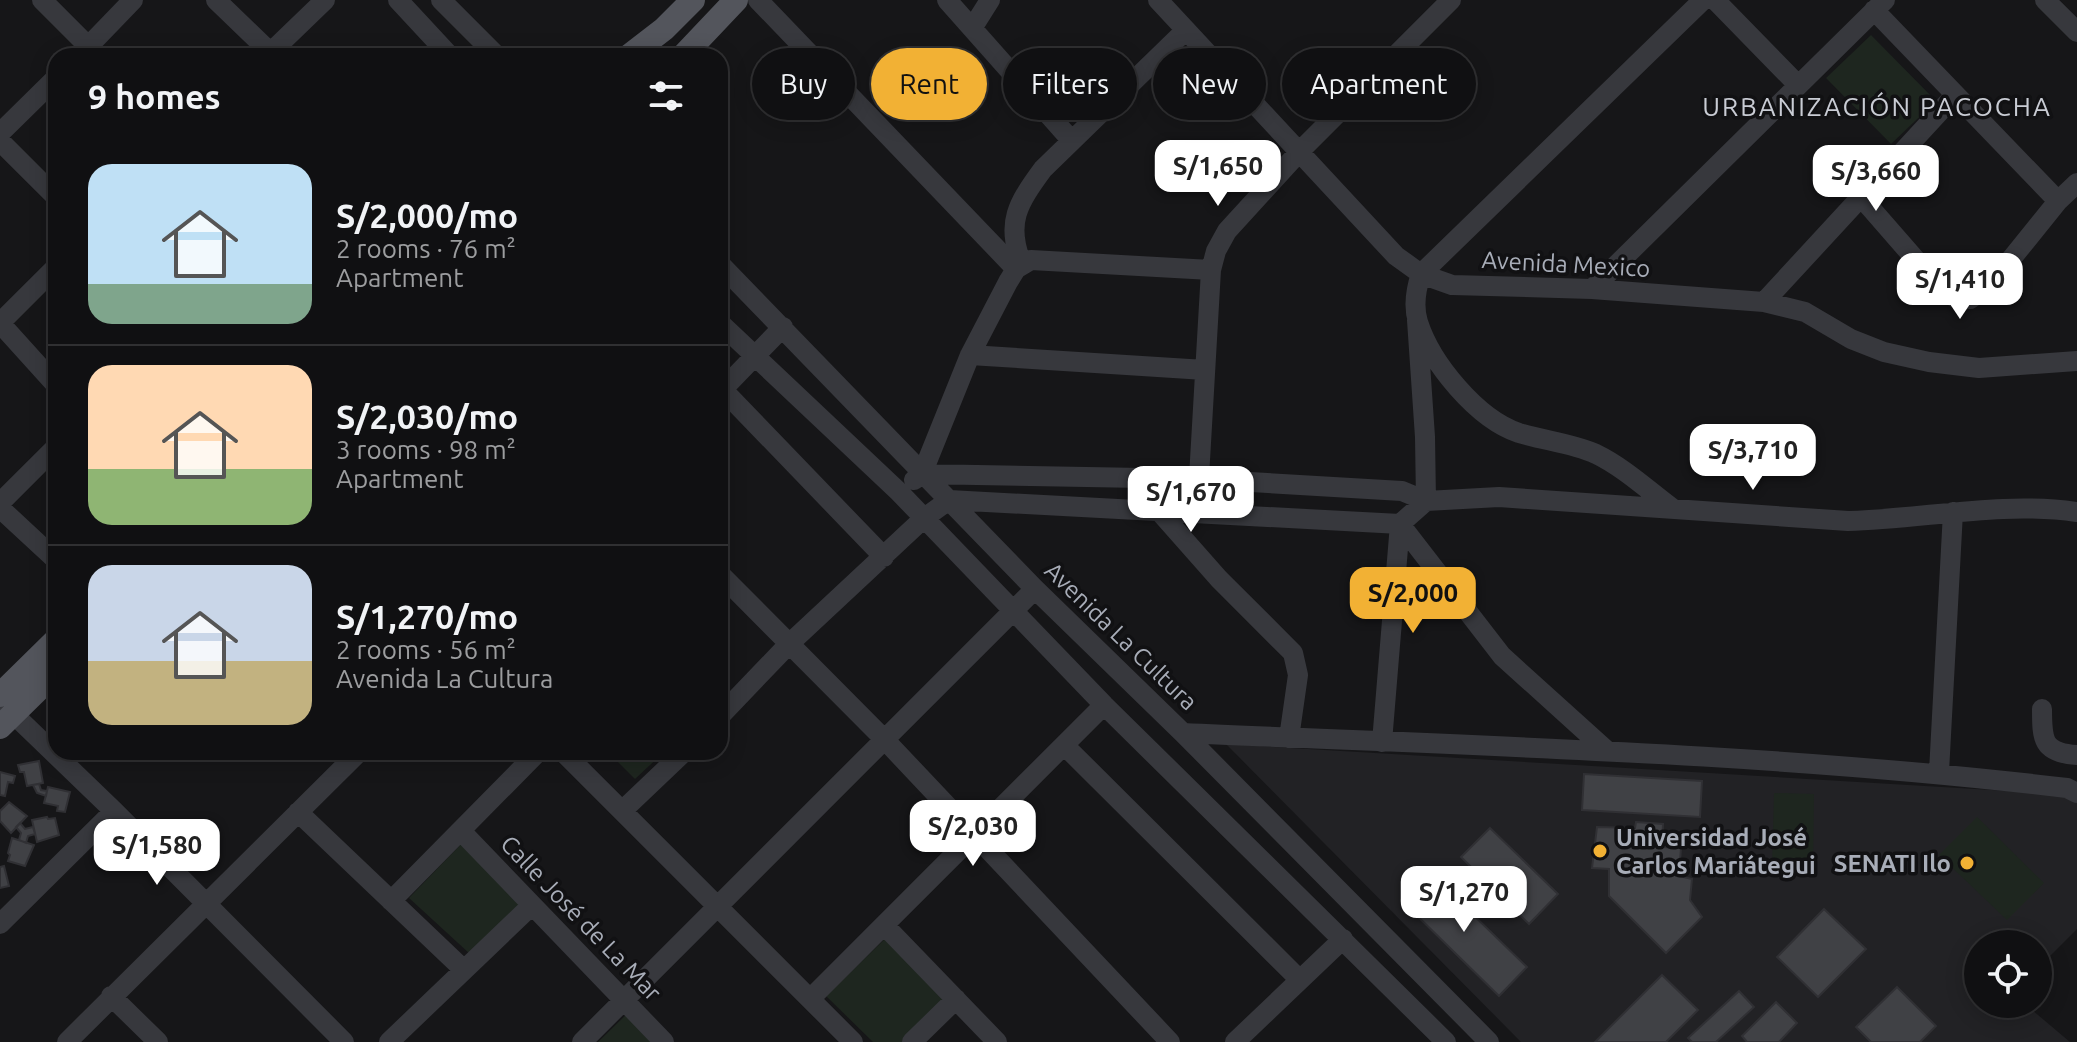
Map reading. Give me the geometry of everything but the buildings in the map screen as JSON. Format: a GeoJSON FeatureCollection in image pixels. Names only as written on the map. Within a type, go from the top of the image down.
{"type":"FeatureCollection","features":[{"type":"Feature","properties":{"kind":"main road"},"geometry":{"type":"LineString","coordinates":[[639,48],[693,0]]}},
{"type":"Feature","properties":{"kind":"main road"},"geometry":{"type":"LineString","coordinates":[[691,48],[736,0]]}},
{"type":"Feature","properties":{"kind":"main road"},"geometry":{"type":"LineString","coordinates":[[3,709],[48,650]]}},
{"type":"Feature","properties":{"kind":"main road"},"geometry":{"type":"LineString","coordinates":[[3,709],[48,678]]}},
{"type":"Feature","properties":{"kind":"street"},"geometry":{"type":"LineString","coordinates":[[42,0],[85,48]]}},
{"type":"Feature","properties":{"kind":"street"},"geometry":{"type":"LineString","coordinates":[[93,48],[133,0]]}},
{"type":"Feature","properties":{"kind":"street"},"geometry":{"type":"LineString","coordinates":[[216,0],[263,48]]}},
{"type":"Feature","properties":{"kind":"street"},"geometry":{"type":"LineString","coordinates":[[277,48],[325,0]]}},
{"type":"Feature","properties":{"kind":"street"},"geometry":{"type":"LineString","coordinates":[[398,0],[443,48]]}},
{"type":"Feature","properties":{"kind":"street"},"geometry":{"type":"LineString","coordinates":[[441,0],[489,48]]}},
{"type":"Feature","properties":{"kind":"street"},"geometry":{"type":"LineString","coordinates":[[758,0],[1019,267]]}},
{"type":"Feature","properties":{"kind":"street"},"geometry":{"type":"LineString","coordinates":[[947,0],[1072,141]]}},
{"type":"Feature","properties":{"kind":"street"},"geometry":{"type":"LineString","coordinates":[[973,27],[990,0]]}},
{"type":"Feature","properties":{"kind":"street","name":"Avenida Mexico"},"geometry":{"type":"LineString","coordinates":[[1158,0],[1301,150],[1396,256],[1421,274],[1452,285],[1592,289],[1764,302],[1805,312],[1851,339],[1884,352],[1929,362],[1979,368],[2077,361]]}},
{"type":"Feature","properties":{"kind":"street"},"geometry":{"type":"LineString","coordinates":[[1197,512],[1211,270],[1216,251],[1227,231],[1301,150],[1451,0]]}},
{"type":"Feature","properties":{"kind":"street"},"geometry":{"type":"LineString","coordinates":[[1382,742],[1400,524],[1426,501],[1415,293],[1421,274],[1703,0]]}},
{"type":"Feature","properties":{"kind":"street"},"geometry":{"type":"LineString","coordinates":[[1715,0],[1798,85]]}},
{"type":"Feature","properties":{"kind":"street"},"geometry":{"type":"LineString","coordinates":[[2045,0],[2077,32]]}},
{"type":"Feature","properties":{"kind":"street"},"geometry":{"type":"LineString","coordinates":[[1592,289],[1880,5],[1955,95],[2058,201]]}},
{"type":"Feature","properties":{"kind":"street"},"geometry":{"type":"LineString","coordinates":[[1019,267],[1013,232],[1016,215],[1027,190],[1043,169],[1186,30]]}},
{"type":"Feature","properties":{"kind":"street"},"geometry":{"type":"LineString","coordinates":[[0,133],[48,86]]}},
{"type":"Feature","properties":{"kind":"street"},"geometry":{"type":"LineString","coordinates":[[1764,302],[1955,95]]}},
{"type":"Feature","properties":{"kind":"street"},"geometry":{"type":"LineString","coordinates":[[0,141],[48,189]]}},
{"type":"Feature","properties":{"kind":"street"},"geometry":{"type":"LineString","coordinates":[[1861,197],[1943,291],[1956,298],[1970,299],[1991,284],[2058,201],[2077,183]]}},
{"type":"Feature","properties":{"kind":"street"},"geometry":{"type":"LineString","coordinates":[[899,492],[922,474],[970,355],[1019,267],[1031,260],[1211,270]]}},
{"type":"Feature","properties":{"kind":"street","name":"Avenida La Cultura"},"geometry":{"type":"LineString","coordinates":[[728,272],[1035,589],[1183,733],[1489,1042]]}},
{"type":"Feature","properties":{"kind":"street"},"geometry":{"type":"LineString","coordinates":[[48,275],[0,323],[48,376]]}},
{"type":"Feature","properties":{"kind":"street"},"geometry":{"type":"LineString","coordinates":[[1417,320],[1447,374],[1473,404],[1518,433],[1563,442],[1600,456],[1672,508]]}},
{"type":"Feature","properties":{"kind":"street"},"geometry":{"type":"LineString","coordinates":[[728,384],[783,327]]}},
{"type":"Feature","properties":{"kind":"street"},"geometry":{"type":"LineString","coordinates":[[728,331],[899,492],[1104,705],[1343,939],[1436,1038],[1459,1011]]}},
{"type":"Feature","properties":{"kind":"street"},"geometry":{"type":"LineString","coordinates":[[970,355],[1205,370]]}},
{"type":"Feature","properties":{"kind":"street"},"geometry":{"type":"LineString","coordinates":[[728,398],[884,557]]}},
{"type":"Feature","properties":{"kind":"street"},"geometry":{"type":"LineString","coordinates":[[48,455],[0,505],[48,552]]}},
{"type":"Feature","properties":{"kind":"street"},"geometry":{"type":"LineString","coordinates":[[922,474],[1199,479],[1402,491],[1426,501],[1499,497],[1848,521],[1889,520],[2011,507],[2077,512]]}},
{"type":"Feature","properties":{"kind":"street"},"geometry":{"type":"LineString","coordinates":[[728,708],[788,645],[923,519],[949,500],[1158,510],[1400,524],[1502,656],[1606,750]]}},
{"type":"Feature","properties":{"kind":"street"},"geometry":{"type":"LineString","coordinates":[[1158,510],[1219,579],[1293,653],[1298,675],[1289,738]]}},
{"type":"Feature","properties":{"kind":"street"},"geometry":{"type":"LineString","coordinates":[[1939,772],[1953,512]]}},
{"type":"Feature","properties":{"kind":"street"},"geometry":{"type":"LineString","coordinates":[[728,582],[885,740],[1170,1042]]}},
{"type":"Feature","properties":{"kind":"street"},"geometry":{"type":"LineString","coordinates":[[582,1042],[1035,589]]}},
{"type":"Feature","properties":{"kind":"street"},"geometry":{"type":"LineString","coordinates":[[810,999],[1104,705]]}},
{"type":"Feature","properties":{"kind":"street"},"geometry":{"type":"LineString","coordinates":[[3,709],[48,750]]}},
{"type":"Feature","properties":{"kind":"street"},"geometry":{"type":"LineString","coordinates":[[2042,709],[2044,740],[2049,747],[2061,754],[2077,755]]}},
{"type":"Feature","properties":{"kind":"street"},"geometry":{"type":"LineString","coordinates":[[1183,733],[1606,750],[1939,772],[2067,788],[2077,793]]}},
{"type":"Feature","properties":{"kind":"street"},"geometry":{"type":"LineString","coordinates":[[1064,745],[1300,980]]}},
{"type":"Feature","properties":{"kind":"street"},"geometry":{"type":"LineString","coordinates":[[58,760],[114,811],[344,1042]]}},
{"type":"Feature","properties":{"kind":"street"},"geometry":{"type":"LineString","coordinates":[[67,1042],[351,760]]}},
{"type":"Feature","properties":{"kind":"street"},"geometry":{"type":"LineString","coordinates":[[391,901],[530,760]]}},
{"type":"Feature","properties":{"kind":"street"},"geometry":{"type":"LineString","coordinates":[[571,760],[853,1042]]}},
{"type":"Feature","properties":{"kind":"street"},"geometry":{"type":"LineString","coordinates":[[622,811],[676,760]]}},
{"type":"Feature","properties":{"kind":"street"},"geometry":{"type":"LineString","coordinates":[[0,924],[114,811]]}},
{"type":"Feature","properties":{"kind":"street"},"geometry":{"type":"LineString","coordinates":[[298,812],[464,970]]}},
{"type":"Feature","properties":{"kind":"street","name":"Calle José de La Mar"},"geometry":{"type":"LineString","coordinates":[[461,831],[664,1042]]}},
{"type":"Feature","properties":{"kind":"street"},"geometry":{"type":"LineString","coordinates":[[389,1042],[532,905]]}},
{"type":"Feature","properties":{"kind":"street"},"geometry":{"type":"LineString","coordinates":[[884,925],[997,1042]]}},
{"type":"Feature","properties":{"kind":"street"},"geometry":{"type":"LineString","coordinates":[[1235,1042],[1343,939]]}},
{"type":"Feature","properties":{"kind":"street"},"geometry":{"type":"LineString","coordinates":[[111,996],[158,1042]]}},
{"type":"Feature","properties":{"kind":"street"},"geometry":{"type":"LineString","coordinates":[[912,1042],[956,999]]}},
{"type":"Feature","properties":{"kind":"shaded area"},"geometry":{"type":"Polygon","coordinates":[[[1871,35],[1936,101],[1891,144],[1826,78],[1871,35]]]}},
{"type":"Feature","properties":{"kind":"shaded area","name":"Universidad José Carlos Mariátegui"},"geometry":{"type":"Polygon","coordinates":[[[1226,744],[2077,797],[2077,929],[2052,954],[2052,930],[1964,930],[1964,1018],[2042,1018],[2070,1042],[1521,1042],[1226,744]]]}},
{"type":"Feature","properties":{"kind":"shaded area"},"geometry":{"type":"Polygon","coordinates":[[[616,760],[655,760],[635,779],[616,760]]]}},
{"type":"Feature","properties":{"kind":"shaded area"},"geometry":{"type":"Polygon","coordinates":[[[1774,793],[1814,794],[1813,869],[1772,868],[1774,793]]]}},
{"type":"Feature","properties":{"kind":"shaded area"},"geometry":{"type":"Polygon","coordinates":[[[1977,817],[2044,883],[2007,920],[1939,855],[1977,817]]]}},
{"type":"Feature","properties":{"kind":"shaded area"},"geometry":{"type":"Polygon","coordinates":[[[467,838],[526,899],[470,954],[409,898],[467,838]]]}},
{"type":"Feature","properties":{"kind":"shaded area"},"geometry":{"type":"Polygon","coordinates":[[[892,932],[951,996],[904,1042],[873,1042],[826,996],[892,932]]]}},
{"type":"Feature","properties":{"kind":"shaded area"},"geometry":{"type":"Polygon","coordinates":[[[630,1011],[661,1042],[598,1042],[630,1011]]]}},
{"type":"Feature","properties":{"kind":"place","name":"Universidad José Carlos Mariátegui"},"geometry":{"type":"Point","coordinates":[1600,851]}},
{"type":"Feature","properties":{"kind":"place","name":"SENATI Ilo"},"geometry":{"type":"Point","coordinates":[1967,863]}},
{"type":"Feature","properties":{"kind":"district","name":"URBANIZACIÓN PACOCHA"},"geometry":{"type":"Point","coordinates":[1877,106]}}]}
